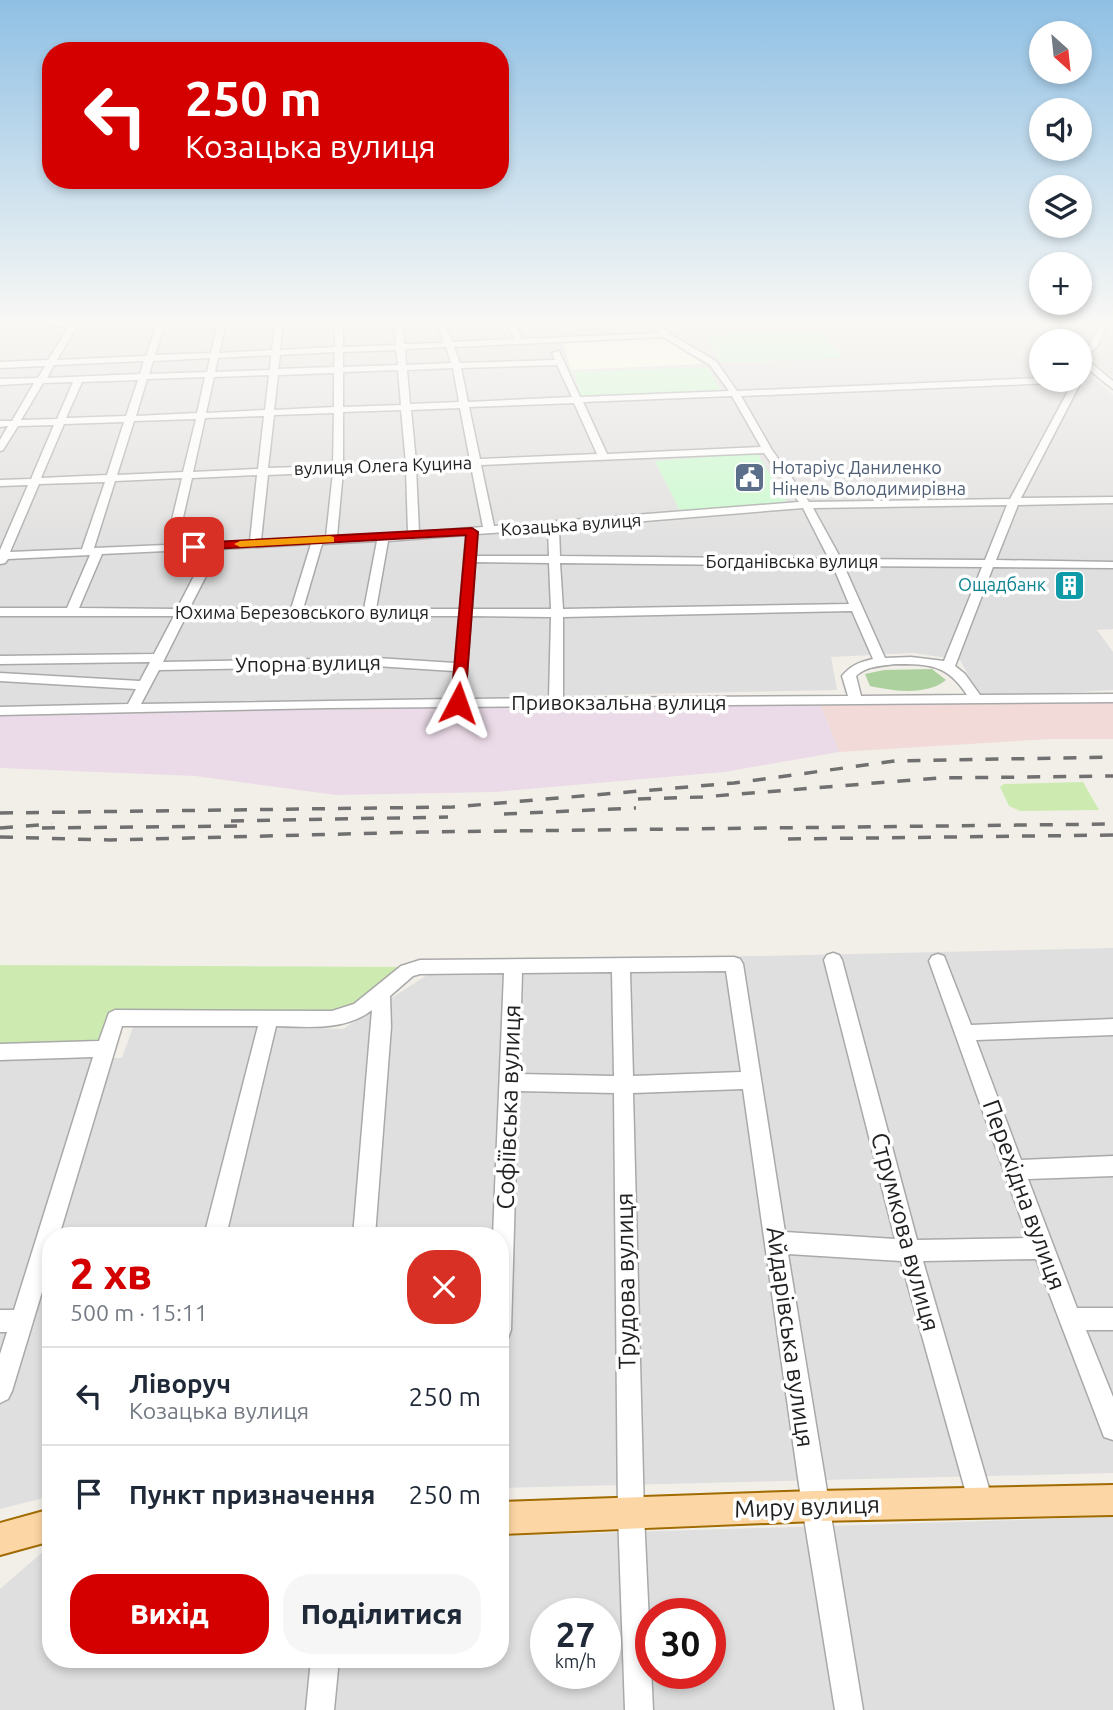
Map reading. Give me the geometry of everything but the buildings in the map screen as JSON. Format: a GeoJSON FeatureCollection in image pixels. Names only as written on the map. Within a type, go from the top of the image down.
{"type":"FeatureCollection","features":[{"type":"Feature","properties":{"kind":"main road","name":"Миру вулиця"},"geometry":{"type":"LineString","coordinates":[[509,1518],[815,1506],[1113,1500]]}},
{"type":"Feature","properties":{"kind":"main road"},"geometry":{"type":"LineString","coordinates":[[0,1539],[42,1527]]}},
{"type":"Feature","properties":{"kind":"street"},"geometry":{"type":"LineString","coordinates":[[0,448],[27,403]]}},
{"type":"Feature","properties":{"kind":"street"},"geometry":{"type":"LineString","coordinates":[[2,558],[69,403]]}},
{"type":"Feature","properties":{"kind":"street"},"geometry":{"type":"LineString","coordinates":[[71,613],[92,552],[110,478],[136,403]]}},
{"type":"Feature","properties":{"kind":"street"},"geometry":{"type":"LineString","coordinates":[[171,548],[203,403]]}},
{"type":"Feature","properties":{"kind":"street"},"geometry":{"type":"LineString","coordinates":[[255,543],[261,471],[271,403]]}},
{"type":"Feature","properties":{"kind":"street"},"geometry":{"type":"LineString","coordinates":[[331,540],[338,469],[338,403]]}},
{"type":"Feature","properties":{"kind":"street"},"geometry":{"type":"LineString","coordinates":[[404,403],[411,465],[414,536]]}},
{"type":"Feature","properties":{"kind":"street"},"geometry":{"type":"LineString","coordinates":[[0,424],[514,403]]}},
{"type":"Feature","properties":{"kind":"street"},"geometry":{"type":"LineString","coordinates":[[577,403],[603,457]]}},
{"type":"Feature","properties":{"kind":"street"},"geometry":{"type":"LineString","coordinates":[[740,403],[767,450],[806,505],[837,563],[881,662]]}},
{"type":"Feature","properties":{"kind":"street"},"geometry":{"type":"LineString","coordinates":[[948,667],[1014,501],[1066,403]]}},
{"type":"Feature","properties":{"kind":"street"},"geometry":{"type":"LineString","coordinates":[[465,405],[489,531]]}},
{"type":"Feature","properties":{"kind":"street","name":"вулиця Олега Куцина"},"geometry":{"type":"LineString","coordinates":[[0,482],[767,450]]}},
{"type":"Feature","properties":{"kind":"street","name":"Козацька вулиця"},"geometry":{"type":"LineString","coordinates":[[2,558],[414,536],[806,505],[1113,500]]}},
{"type":"Feature","properties":{"kind":"street"},"geometry":{"type":"LineString","coordinates":[[553,526],[557,613],[556,703]]}},
{"type":"Feature","properties":{"kind":"street"},"geometry":{"type":"LineString","coordinates":[[458,703],[472,532]]}},
{"type":"Feature","properties":{"kind":"street"},"geometry":{"type":"LineString","coordinates":[[369,613],[383,537]]}},
{"type":"Feature","properties":{"kind":"street"},"geometry":{"type":"LineString","coordinates":[[295,614],[318,540]]}},
{"type":"Feature","properties":{"kind":"street"},"geometry":{"type":"LineString","coordinates":[[132,709],[216,545]]}},
{"type":"Feature","properties":{"kind":"street","name":"Богданівська вулиця"},"geometry":{"type":"LineString","coordinates":[[471,559],[1113,565]]}},
{"type":"Feature","properties":{"kind":"street","name":"Юхима Березовського вулиця"},"geometry":{"type":"LineString","coordinates":[[0,612],[557,613],[856,607]]}},
{"type":"Feature","properties":{"kind":"street","name":"Упорна вулиця"},"geometry":{"type":"LineString","coordinates":[[0,660],[376,662],[460,667]]}},
{"type":"Feature","properties":{"kind":"street"},"geometry":{"type":"LineString","coordinates":[[856,701],[849,679],[851,670],[863,663],[881,662],[929,662],[948,667],[959,674],[977,700]]}},
{"type":"Feature","properties":{"kind":"street"},"geometry":{"type":"LineString","coordinates":[[0,677],[144,685]]}},
{"type":"Feature","properties":{"kind":"street","name":"Привокзальна вулиця"},"geometry":{"type":"LineString","coordinates":[[0,712],[458,703],[1113,698]]}},
{"type":"Feature","properties":{"kind":"street","name":"Струмкова вулиця"},"geometry":{"type":"LineString","coordinates":[[833,961],[909,1251],[980,1502]]}},
{"type":"Feature","properties":{"kind":"street","name":"Перехідна вулиця"},"geometry":{"type":"LineString","coordinates":[[939,961],[1043,1248],[1113,1428]]}},
{"type":"Feature","properties":{"kind":"street","name":"Айдарівська вулиця"},"geometry":{"type":"LineString","coordinates":[[621,965],[734,964],[815,1506],[849,1710]]}},
{"type":"Feature","properties":{"kind":"street"},"geometry":{"type":"LineString","coordinates":[[43,1227],[116,1018],[332,1019],[360,1009],[407,971],[420,967],[621,965]]}},
{"type":"Feature","properties":{"kind":"street","name":"Трудова вулиця"},"geometry":{"type":"LineString","coordinates":[[621,965],[631,1514],[639,1710]]}},
{"type":"Feature","properties":{"kind":"street","name":"Софіївська вулиця"},"geometry":{"type":"LineString","coordinates":[[504,1227],[513,967]]}},
{"type":"Feature","properties":{"kind":"street"},"geometry":{"type":"LineString","coordinates":[[365,1227],[382,1027],[381,993]]}},
{"type":"Feature","properties":{"kind":"street"},"geometry":{"type":"LineString","coordinates":[[217,1227],[269,1019]]}},
{"type":"Feature","properties":{"kind":"street"},"geometry":{"type":"LineString","coordinates":[[965,1033],[1113,1027]]}},
{"type":"Feature","properties":{"kind":"street"},"geometry":{"type":"LineString","coordinates":[[0,1052],[105,1049]]}},
{"type":"Feature","properties":{"kind":"street"},"geometry":{"type":"LineString","coordinates":[[510,1082],[622,1085],[753,1080]]}},
{"type":"Feature","properties":{"kind":"street"},"geometry":{"type":"LineString","coordinates":[[1014,1170],[1113,1166]]}},
{"type":"Feature","properties":{"kind":"street"},"geometry":{"type":"LineString","coordinates":[[0,1391],[11,1321],[42,1231]]}},
{"type":"Feature","properties":{"kind":"street"},"geometry":{"type":"LineString","coordinates":[[776,1242],[909,1251],[1043,1248]]}},
{"type":"Feature","properties":{"kind":"street"},"geometry":{"type":"LineString","coordinates":[[1070,1319],[1113,1319]]}},
{"type":"Feature","properties":{"kind":"street"},"geometry":{"type":"LineString","coordinates":[[320,1710],[324,1668]]}},
{"type":"Feature","properties":{"kind":"shaded area"},"geometry":{"type":"Polygon","coordinates":[[[0,403],[1113,403],[1113,629],[1097,630],[1113,652],[1113,690],[980,698],[960,660],[913,653],[831,657],[837,690],[0,708],[0,403]]]}},
{"type":"Feature","properties":{"kind":"shaded area"},"geometry":{"type":"Polygon","coordinates":[[[1113,698],[1113,739],[1050,739],[839,752],[819,701],[1113,698]]]}},
{"type":"Feature","properties":{"kind":"shaded area"},"geometry":{"type":"Polygon","coordinates":[[[819,701],[839,752],[724,772],[495,792],[336,795],[195,776],[0,768],[0,711],[819,701]]]}},
{"type":"Feature","properties":{"kind":"shaded area"},"geometry":{"type":"Polygon","coordinates":[[[1113,948],[1113,1473],[509,1488],[509,1227],[42,1227],[42,1498],[0,1509],[0,1060],[122,1058],[134,1024],[343,1029],[446,963],[1113,948]]]}},
{"type":"Feature","properties":{"kind":"shaded area"},"geometry":{"type":"Polygon","coordinates":[[[1113,1517],[1113,1710],[0,1710],[0,1589],[42,1553],[42,1668],[509,1668],[509,1536],[1113,1517]]]}},
{"type":"Feature","properties":{"kind":"green space"},"geometry":{"type":"Polygon","coordinates":[[[757,453],[789,506],[681,513],[655,461],[757,453]]]}},
{"type":"Feature","properties":{"kind":"green space"},"geometry":{"type":"Polygon","coordinates":[[[932,669],[946,680],[919,690],[899,691],[870,686],[865,674],[884,670],[932,669]]]}},
{"type":"Feature","properties":{"kind":"green space"},"geometry":{"type":"Polygon","coordinates":[[[1083,782],[1099,810],[1020,811],[1009,806],[1000,787],[1004,784],[1083,782]]]}},
{"type":"Feature","properties":{"kind":"green space"},"geometry":{"type":"Polygon","coordinates":[[[0,965],[420,967],[348,1014],[116,1018],[105,1049],[0,1053],[0,965]]]}},
{"type":"Feature","properties":{"kind":"railway"},"geometry":{"type":"LineString","coordinates":[[0,813],[453,807],[734,783],[895,761],[1113,757]]}},
{"type":"Feature","properties":{"kind":"railway"},"geometry":{"type":"LineString","coordinates":[[638,799],[702,797],[938,778],[1113,776]]}},
{"type":"Feature","properties":{"kind":"railway"},"geometry":{"type":"LineString","coordinates":[[504,814],[636,808]]}},
{"type":"Feature","properties":{"kind":"railway"},"geometry":{"type":"LineString","coordinates":[[231,821],[448,817]]}},
{"type":"Feature","properties":{"kind":"railway"},"geometry":{"type":"LineString","coordinates":[[0,828],[52,824]]}},
{"type":"Feature","properties":{"kind":"railway"},"geometry":{"type":"LineString","coordinates":[[0,837],[110,840],[421,832],[1113,824]]}},
{"type":"Feature","properties":{"kind":"railway"},"geometry":{"type":"LineString","coordinates":[[42,828],[242,826]]}},
{"type":"Feature","properties":{"kind":"railway"},"geometry":{"type":"LineString","coordinates":[[788,839],[1113,835]]}},
{"type":"Feature","properties":{"kind":"slow traffic"},"geometry":{"type":"LineString","coordinates":[[240,544],[330,540]]}},
{"type":"Feature","properties":{"kind":"place","name":"Нотаріус Даниленко Нінель Володимирівна"},"geometry":{"type":"Point","coordinates":[749,478]}},
{"type":"Feature","properties":{"kind":"place","name":"Ощадбанк"},"geometry":{"type":"Point","coordinates":[1069,585]}},
{"type":"Feature","properties":{"kind":"route"},"geometry":{"type":"LineString","coordinates":[[194,547],[472,532],[458,703]]}}]}
